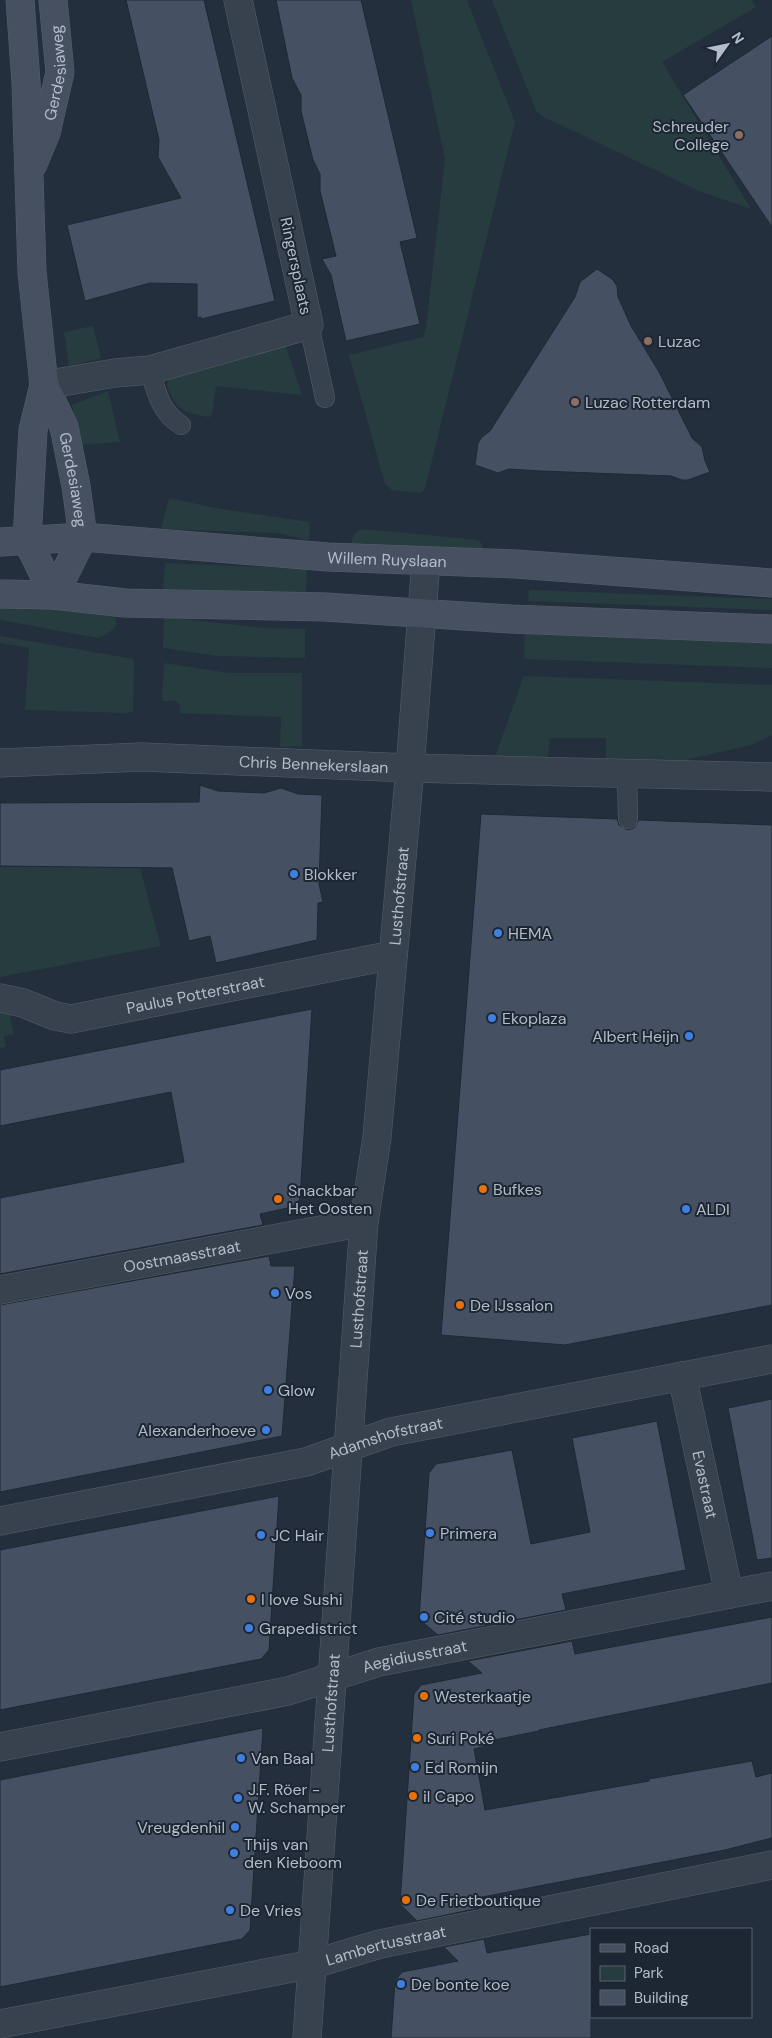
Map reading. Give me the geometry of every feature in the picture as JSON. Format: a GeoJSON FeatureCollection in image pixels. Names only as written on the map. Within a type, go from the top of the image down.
{"type":"FeatureCollection","features":[{"type":"Feature","properties":{"kind":"street","name":"Gerdesiaweg"},"geometry":{"type":"LineString","coordinates":[[20,0],[30,172],[32,272],[44,385],[33,430],[27,540],[54,595]]}},
{"type":"Feature","properties":{"kind":"street","name":"Gerdesiaweg"},"geometry":{"type":"LineString","coordinates":[[30,172],[46,133],[60,72],[54,0]]}},
{"type":"Feature","properties":{"kind":"street","name":"Ringersplaats"},"geometry":{"type":"LineString","coordinates":[[44,385],[115,373],[150,370],[309,325],[238,0]]}},
{"type":"Feature","properties":{"kind":"street","name":"Gerdesiaweg"},"geometry":{"type":"LineString","coordinates":[[44,385],[64,426],[76,486],[83,537],[54,595]]}},
{"type":"Feature","properties":{"kind":"street","name":"Willem Ruyslaan"},"geometry":{"type":"LineString","coordinates":[[0,542],[83,537],[328,557],[516,564],[772,582]]}},
{"type":"Feature","properties":{"kind":"street","name":"Lusthofstraat"},"geometry":{"type":"LineString","coordinates":[[307,2038],[364,1222],[377,1137],[410,768],[426,561]]}},
{"type":"Feature","properties":{"kind":"street"},"geometry":{"type":"LineString","coordinates":[[0,594],[54,595],[125,603],[325,607],[511,619],[772,629]]}},
{"type":"Feature","properties":{"kind":"street","name":"Chris Bennekerslaan"},"geometry":{"type":"LineString","coordinates":[[0,763],[142,757],[410,768],[772,777]]}},
{"type":"Feature","properties":{"kind":"street","name":"Paulus Potterstraat"},"geometry":{"type":"LineString","coordinates":[[0,998],[23,1003],[55,1016],[70,1019],[393,955]]}},
{"type":"Feature","properties":{"kind":"street","name":"Oostmaasstraat"},"geometry":{"type":"LineString","coordinates":[[0,1290],[364,1222]]}},
{"type":"Feature","properties":{"kind":"street","name":"Adamshofstraat"},"geometry":{"type":"LineString","coordinates":[[0,1521],[306,1462],[391,1432],[772,1359]]}},
{"type":"Feature","properties":{"kind":"street","name":"Evastraat"},"geometry":{"type":"LineString","coordinates":[[682,1376],[729,1594]]}},
{"type":"Feature","properties":{"kind":"street","name":"Aegidiusstraat"},"geometry":{"type":"LineString","coordinates":[[0,1747],[288,1691],[379,1662],[772,1586]]}},
{"type":"Feature","properties":{"kind":"street","name":"Lambertusstraat"},"geometry":{"type":"LineString","coordinates":[[0,2024],[313,1964],[380,1944],[772,1865]]}},
{"type":"Feature","properties":{"kind":"lane"},"geometry":{"type":"LineString","coordinates":[[309,325],[325,398]]}},
{"type":"Feature","properties":{"kind":"lane"},"geometry":{"type":"LineString","coordinates":[[150,370],[163,408],[169,416],[181,425]]}},
{"type":"Feature","properties":{"kind":"lane"},"geometry":{"type":"LineString","coordinates":[[627,773],[628,819]]}},
{"type":"Feature","properties":{"kind":"green space"},"geometry":{"type":"Polygon","coordinates":[[[411,0],[467,0],[515,122],[425,489],[420,493],[392,490],[385,484],[349,355],[423,337],[426,328],[445,159],[411,0]]]}},
{"type":"Feature","properties":{"kind":"green space"},"geometry":{"type":"Polygon","coordinates":[[[492,0],[751,0],[756,7],[662,62],[751,209],[699,191],[542,116],[536,111],[492,0]]]}},
{"type":"Feature","properties":{"kind":"green space"},"geometry":{"type":"Polygon","coordinates":[[[93,326],[101,358],[69,366],[64,332],[93,326]]]}},
{"type":"Feature","properties":{"kind":"green space"},"geometry":{"type":"Polygon","coordinates":[[[286,346],[302,395],[216,386],[212,415],[209,417],[193,414],[182,409],[174,400],[167,385],[169,376],[177,372],[286,346]]]}},
{"type":"Feature","properties":{"kind":"green space"},"geometry":{"type":"Polygon","coordinates":[[[108,391],[120,442],[80,445],[72,405],[108,391]]]}},
{"type":"Feature","properties":{"kind":"green space"},"geometry":{"type":"Polygon","coordinates":[[[169,498],[221,509],[310,522],[309,540],[277,533],[161,529],[169,498]]]}},
{"type":"Feature","properties":{"kind":"green space"},"geometry":{"type":"Polygon","coordinates":[[[364,529],[478,540],[482,544],[483,551],[351,547],[354,535],[364,529]]]}},
{"type":"Feature","properties":{"kind":"green space"},"geometry":{"type":"Polygon","coordinates":[[[165,563],[307,569],[306,593],[163,589],[165,563]]]}},
{"type":"Feature","properties":{"kind":"green space"},"geometry":{"type":"Polygon","coordinates":[[[529,590],[772,599],[772,610],[528,601],[529,590]]]}},
{"type":"Feature","properties":{"kind":"green space"},"geometry":{"type":"Polygon","coordinates":[[[0,606],[115,613],[116,626],[109,633],[98,638],[0,620],[0,606]]]}},
{"type":"Feature","properties":{"kind":"green space"},"geometry":{"type":"Polygon","coordinates":[[[164,617],[266,628],[305,629],[305,658],[219,656],[163,648],[164,617]]]}},
{"type":"Feature","properties":{"kind":"green space"},"geometry":{"type":"Polygon","coordinates":[[[525,628],[772,637],[772,668],[524,659],[525,628]]]}},
{"type":"Feature","properties":{"kind":"green space"},"geometry":{"type":"Polygon","coordinates":[[[0,636],[134,659],[133,711],[128,713],[25,710],[29,648],[0,643],[0,636]]]}},
{"type":"Feature","properties":{"kind":"green space"},"geometry":{"type":"Polygon","coordinates":[[[164,663],[229,673],[302,673],[302,746],[280,747],[281,717],[180,713],[180,705],[176,701],[162,701],[164,663]]]}},
{"type":"Feature","properties":{"kind":"green space"},"geometry":{"type":"Polygon","coordinates":[[[524,676],[772,685],[772,735],[751,745],[677,762],[606,761],[606,738],[550,738],[547,762],[498,760],[496,754],[524,676]]]}},
{"type":"Feature","properties":{"kind":"green space"},"geometry":{"type":"Polygon","coordinates":[[[76,866],[140,868],[161,946],[0,977],[0,867],[76,866]]]}},
{"type":"Feature","properties":{"kind":"green space"},"geometry":{"type":"Polygon","coordinates":[[[0,1005],[8,1006],[14,1034],[4,1036],[6,1047],[0,1048],[0,1005]]]}},
{"type":"Feature","properties":{"kind":"building"},"geometry":{"type":"Polygon","coordinates":[[[126,0],[204,0],[275,301],[201,319],[201,317],[197,318],[197,284],[150,283],[85,301],[67,225],[181,198],[158,157],[159,140],[126,0]]]}},
{"type":"Feature","properties":{"kind":"building"},"geometry":{"type":"Polygon","coordinates":[[[276,0],[361,0],[417,238],[400,242],[420,324],[346,341],[331,275],[322,259],[336,256],[320,191],[320,174],[313,160],[301,111],[301,95],[292,78],[276,0]]]}},
{"type":"Feature","properties":{"kind":"building"},"geometry":{"type":"Polygon","coordinates":[[[772,36],[772,227],[683,95],[772,36]]]}},
{"type":"Feature","properties":{"kind":"building"},"geometry":{"type":"Polygon","coordinates":[[[597,269],[612,279],[617,286],[618,297],[631,326],[659,372],[692,438],[702,447],[710,472],[688,480],[682,480],[671,476],[509,469],[498,473],[475,465],[478,443],[490,431],[575,297],[580,282],[597,269]]]}},
{"type":"Feature","properties":{"kind":"building"},"geometry":{"type":"Polygon","coordinates":[[[200,785],[218,791],[264,793],[281,788],[298,794],[322,795],[319,884],[323,902],[318,903],[317,940],[216,963],[210,936],[189,941],[172,868],[0,866],[0,803],[199,802],[200,785]]]}},
{"type":"Feature","properties":{"kind":"building"},"geometry":{"type":"Polygon","coordinates":[[[481,814],[617,819],[619,825],[628,830],[634,828],[639,820],[772,825],[772,1305],[565,1345],[441,1335],[481,814]]]}},
{"type":"Feature","properties":{"kind":"building"},"geometry":{"type":"Polygon","coordinates":[[[312,1009],[300,1199],[292,1207],[260,1214],[263,1225],[0,1274],[0,1198],[184,1162],[171,1092],[0,1126],[0,1070],[312,1009]]]}},
{"type":"Feature","properties":{"kind":"building"},"geometry":{"type":"Polygon","coordinates":[[[269,1256],[271,1266],[295,1266],[282,1436],[0,1492],[0,1305],[269,1256]]]}},
{"type":"Feature","properties":{"kind":"building"},"geometry":{"type":"Polygon","coordinates":[[[772,1399],[772,1558],[757,1560],[728,1408],[772,1399]]]}},
{"type":"Feature","properties":{"kind":"building"},"geometry":{"type":"Polygon","coordinates":[[[657,1421],[686,1570],[562,1594],[566,1610],[438,1635],[419,1619],[429,1473],[436,1464],[512,1450],[531,1544],[590,1532],[572,1438],[657,1421]]]}},
{"type":"Feature","properties":{"kind":"building"},"geometry":{"type":"Polygon","coordinates":[[[279,1496],[269,1650],[261,1659],[0,1710],[0,1550],[279,1496]]]}},
{"type":"Feature","properties":{"kind":"building"},"geometry":{"type":"Polygon","coordinates":[[[772,1617],[772,1683],[489,1741],[490,1745],[474,1749],[485,1810],[752,1761],[756,1777],[772,1773],[772,1838],[725,1850],[477,1898],[479,1908],[417,1921],[400,1904],[414,1694],[421,1685],[482,1673],[468,1661],[572,1641],[575,1654],[772,1617]]]}},
{"type":"Feature","properties":{"kind":"building"},"geometry":{"type":"Polygon","coordinates":[[[263,1728],[250,1930],[242,1939],[0,1987],[0,1780],[263,1728]]]}},
{"type":"Feature","properties":{"kind":"building"},"geometry":{"type":"Polygon","coordinates":[[[590,1934],[591,2038],[391,2038],[395,1981],[402,1972],[458,1961],[444,1947],[484,1939],[487,1953],[590,1934]]]}},
{"type":"Feature","properties":{"kind":"place","name":"Schreuder College"},"geometry":{"type":"Point","coordinates":[739,135]}},
{"type":"Feature","properties":{"kind":"place","name":"Luzac"},"geometry":{"type":"Point","coordinates":[648,341]}},
{"type":"Feature","properties":{"kind":"place","name":"Luzac Rotterdam"},"geometry":{"type":"Point","coordinates":[575,402]}},
{"type":"Feature","properties":{"kind":"place","name":"Blokker"},"geometry":{"type":"Point","coordinates":[294,874]}},
{"type":"Feature","properties":{"kind":"place","name":"HEMA"},"geometry":{"type":"Point","coordinates":[498,933]}},
{"type":"Feature","properties":{"kind":"place","name":"Ekoplaza"},"geometry":{"type":"Point","coordinates":[492,1018]}},
{"type":"Feature","properties":{"kind":"place","name":"Albert Heijn"},"geometry":{"type":"Point","coordinates":[689,1036]}},
{"type":"Feature","properties":{"kind":"place","name":"Bufkes"},"geometry":{"type":"Point","coordinates":[483,1189]}},
{"type":"Feature","properties":{"kind":"place","name":"Snackbar Het Oosten"},"geometry":{"type":"Point","coordinates":[278,1199]}},
{"type":"Feature","properties":{"kind":"place","name":"ALDI"},"geometry":{"type":"Point","coordinates":[686,1209]}},
{"type":"Feature","properties":{"kind":"place","name":"Vos"},"geometry":{"type":"Point","coordinates":[275,1293]}},
{"type":"Feature","properties":{"kind":"place","name":"De IJssalon"},"geometry":{"type":"Point","coordinates":[460,1305]}},
{"type":"Feature","properties":{"kind":"place","name":"Glow"},"geometry":{"type":"Point","coordinates":[268,1390]}},
{"type":"Feature","properties":{"kind":"place","name":"Alexanderhoeve"},"geometry":{"type":"Point","coordinates":[266,1430]}},
{"type":"Feature","properties":{"kind":"place","name":"Primera"},"geometry":{"type":"Point","coordinates":[430,1533]}},
{"type":"Feature","properties":{"kind":"place","name":"JC Hair"},"geometry":{"type":"Point","coordinates":[261,1535]}},
{"type":"Feature","properties":{"kind":"place","name":"I love Sushi"},"geometry":{"type":"Point","coordinates":[251,1599]}},
{"type":"Feature","properties":{"kind":"place","name":"Cité studio"},"geometry":{"type":"Point","coordinates":[424,1617]}},
{"type":"Feature","properties":{"kind":"place","name":"Grapedistrict"},"geometry":{"type":"Point","coordinates":[249,1628]}},
{"type":"Feature","properties":{"kind":"place","name":"Westerkaatje"},"geometry":{"type":"Point","coordinates":[424,1696]}},
{"type":"Feature","properties":{"kind":"place","name":"Suri Poké"},"geometry":{"type":"Point","coordinates":[417,1738]}},
{"type":"Feature","properties":{"kind":"place","name":"Van Baal"},"geometry":{"type":"Point","coordinates":[241,1758]}},
{"type":"Feature","properties":{"kind":"place","name":"Ed Romijn"},"geometry":{"type":"Point","coordinates":[415,1767]}},
{"type":"Feature","properties":{"kind":"place","name":"il Capo"},"geometry":{"type":"Point","coordinates":[413,1796]}},
{"type":"Feature","properties":{"kind":"place","name":"J.F. Röer - W. Schamper"},"geometry":{"type":"Point","coordinates":[238,1798]}},
{"type":"Feature","properties":{"kind":"place","name":"Vreugdenhil"},"geometry":{"type":"Point","coordinates":[235,1827]}},
{"type":"Feature","properties":{"kind":"place","name":"Thijs van den Kieboom"},"geometry":{"type":"Point","coordinates":[234,1853]}},
{"type":"Feature","properties":{"kind":"place","name":"De Frietboutique"},"geometry":{"type":"Point","coordinates":[406,1900]}},
{"type":"Feature","properties":{"kind":"place","name":"De Vries"},"geometry":{"type":"Point","coordinates":[230,1910]}},
{"type":"Feature","properties":{"kind":"place","name":"De bonte koe"},"geometry":{"type":"Point","coordinates":[401,1984]}}]}
